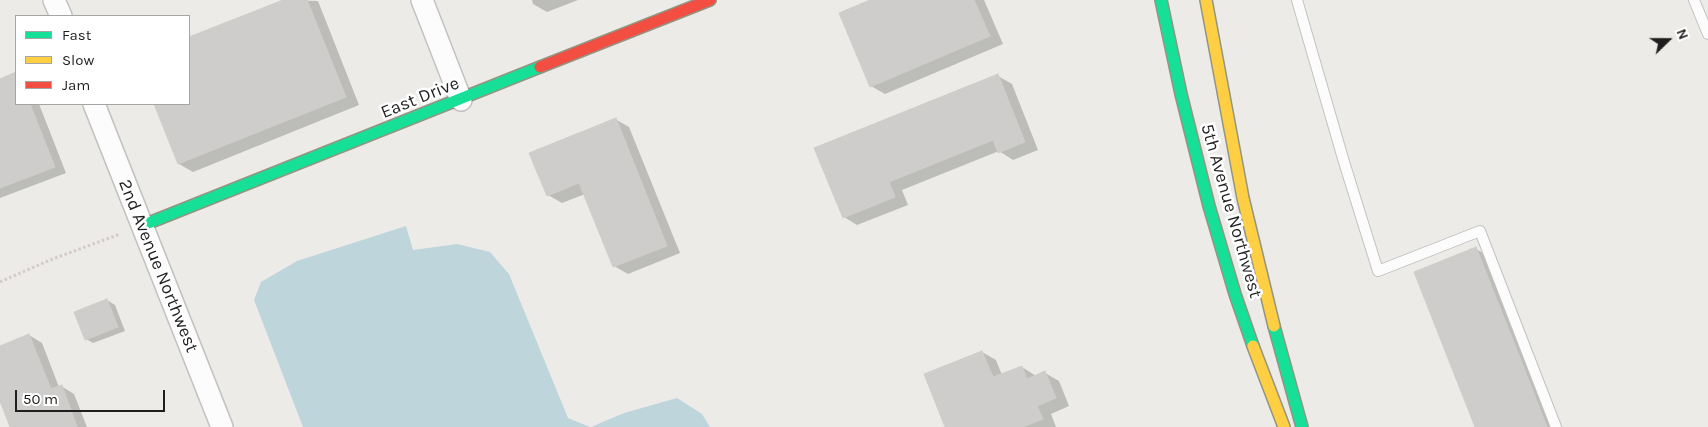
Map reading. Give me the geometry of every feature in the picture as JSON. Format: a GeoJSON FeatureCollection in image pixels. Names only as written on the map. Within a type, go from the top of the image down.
{"type":"FeatureCollection","features":[{"type":"Feature","properties":{"kind":"main road","name":"East Drive"},"geometry":{"type":"LineString","coordinates":[[141,226],[710,0]]}},
{"type":"Feature","properties":{"kind":"main road","name":"5th Avenue Northwest"},"geometry":{"type":"LineString","coordinates":[[1161,0],[1181,94],[1235,294],[1265,380],[1284,427]]}},
{"type":"Feature","properties":{"kind":"main road","name":"5th Avenue Northwest"},"geometry":{"type":"LineString","coordinates":[[1206,0],[1243,198],[1283,363],[1302,427]]}},
{"type":"Feature","properties":{"kind":"street"},"geometry":{"type":"LineString","coordinates":[[54,0],[60,15]]}},
{"type":"Feature","properties":{"kind":"street"},"geometry":{"type":"LineString","coordinates":[[422,0],[461,100]]}},
{"type":"Feature","properties":{"kind":"street","name":"2nd Avenue Northwest"},"geometry":{"type":"LineString","coordinates":[[94,105],[222,427]]}},
{"type":"Feature","properties":{"kind":"lane"},"geometry":{"type":"LineString","coordinates":[[1297,0],[1378,272],[1480,231],[1556,427]]}},
{"type":"Feature","properties":{"kind":"lane"},"geometry":{"type":"LineString","coordinates":[[1694,0],[1708,34]]}},
{"type":"Feature","properties":{"kind":"path"},"geometry":{"type":"LineString","coordinates":[[0,282],[50,260],[141,226]]}},
{"type":"Feature","properties":{"kind":"water"},"geometry":{"type":"Polygon","coordinates":[[[406,226],[413,250],[457,244],[490,252],[509,274],[568,418],[590,427],[303,427],[254,300],[261,282],[297,261],[406,226]]]}},
{"type":"Feature","properties":{"kind":"water"},"geometry":{"type":"Polygon","coordinates":[[[677,398],[702,414],[710,427],[591,427],[624,413],[677,398]]]}},
{"type":"Feature","properties":{"kind":"building"},"geometry":{"type":"Polygon","coordinates":[[[283,0],[307,0],[346,97],[178,164],[154,105],[190,105],[190,37],[283,0]]]}},
{"type":"Feature","properties":{"kind":"building"},"geometry":{"type":"Polygon","coordinates":[[[870,0],[974,0],[990,36],[870,87],[839,13],[870,0]]]}},
{"type":"Feature","properties":{"kind":"building"},"geometry":{"type":"Polygon","coordinates":[[[15,72],[15,105],[30,105],[55,167],[0,188],[0,79],[15,72]]]}},
{"type":"Feature","properties":{"kind":"building"},"geometry":{"type":"Polygon","coordinates":[[[998,74],[1025,142],[998,153],[993,140],[889,182],[895,197],[843,218],[814,148],[998,74]]]}},
{"type":"Feature","properties":{"kind":"building"},"geometry":{"type":"Polygon","coordinates":[[[616,118],[667,246],[613,267],[579,183],[547,196],[529,153],[616,118]]]}},
{"type":"Feature","properties":{"kind":"building"},"geometry":{"type":"Polygon","coordinates":[[[1476,247],[1547,427],[1475,427],[1414,272],[1476,247]]]}},
{"type":"Feature","properties":{"kind":"building"},"geometry":{"type":"Polygon","coordinates":[[[107,299],[118,327],[85,340],[74,312],[107,299]]]}},
{"type":"Feature","properties":{"kind":"building"},"geometry":{"type":"Polygon","coordinates":[[[29,334],[51,389],[62,385],[77,427],[10,427],[0,401],[0,346],[29,334]]]}},
{"type":"Feature","properties":{"kind":"building"},"geometry":{"type":"Polygon","coordinates":[[[982,351],[993,377],[1022,366],[1027,379],[1045,371],[1056,398],[1037,406],[1043,419],[1023,427],[945,427],[924,374],[982,351]]]}},
{"type":"Feature","properties":{"kind":"traffic: fast"},"geometry":{"type":"LineString","coordinates":[[1161,0],[1181,94],[1209,206],[1235,294],[1253,346]]}},
{"type":"Feature","properties":{"kind":"traffic: fast"},"geometry":{"type":"LineString","coordinates":[[141,226],[540,67]]}},
{"type":"Feature","properties":{"kind":"traffic: fast"},"geometry":{"type":"LineString","coordinates":[[1274,326],[1302,427]]}},
{"type":"Feature","properties":{"kind":"traffic: slow"},"geometry":{"type":"LineString","coordinates":[[1206,0],[1243,198],[1274,326]]}},
{"type":"Feature","properties":{"kind":"traffic: slow"},"geometry":{"type":"LineString","coordinates":[[1253,346],[1284,427]]}},
{"type":"Feature","properties":{"kind":"traffic: jam"},"geometry":{"type":"LineString","coordinates":[[540,67],[710,0]]}}]}
